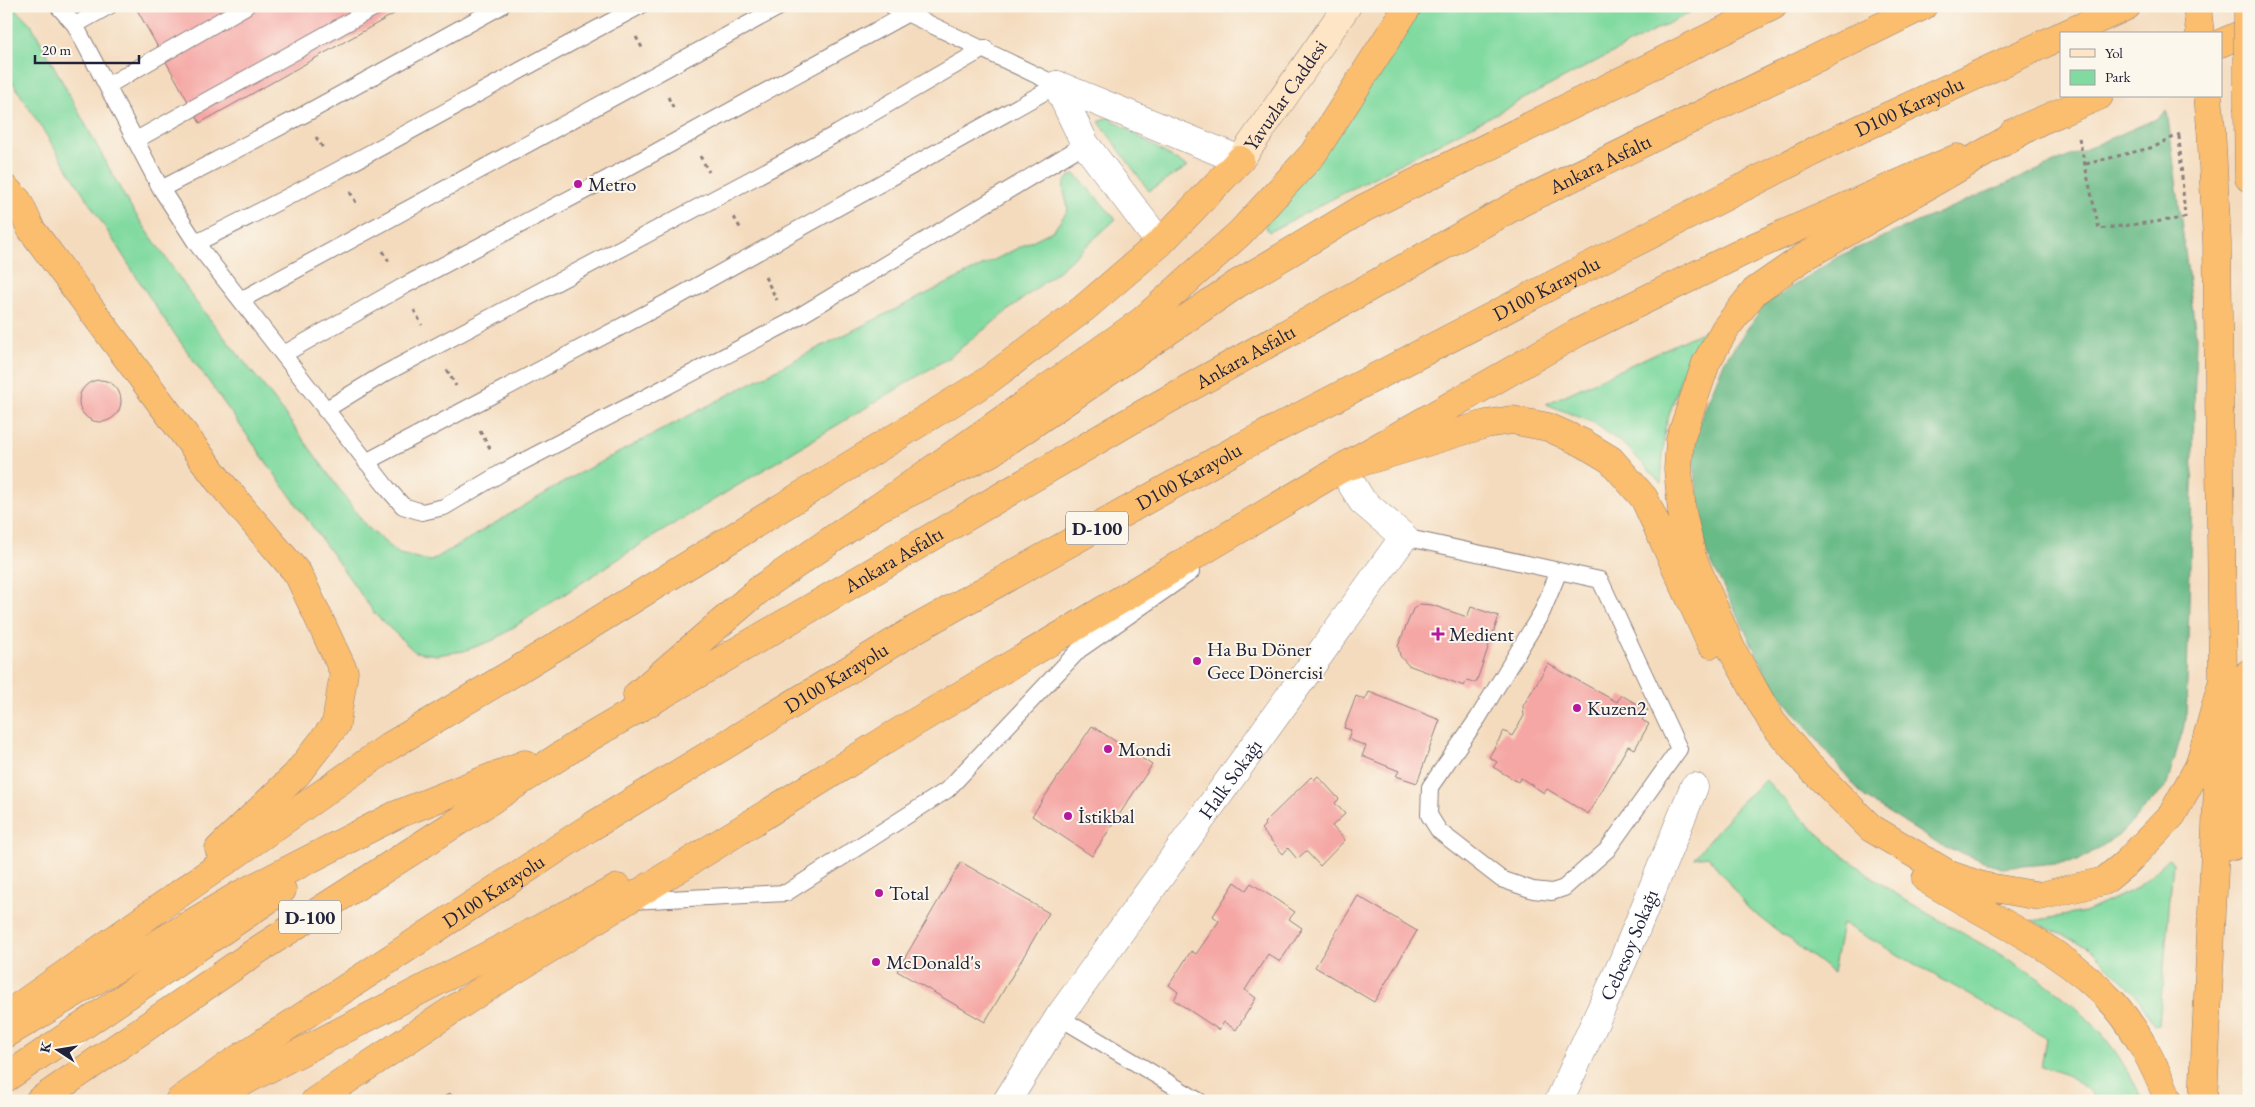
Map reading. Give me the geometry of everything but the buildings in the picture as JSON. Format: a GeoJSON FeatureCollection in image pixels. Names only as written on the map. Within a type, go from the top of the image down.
{"type":"FeatureCollection","features":[{"type":"Feature","properties":{"kind":"highway"},"geometry":{"type":"LineString","coordinates":[[6,1034],[240,895],[396,815],[585,740],[760,589],[1142,321],[1240,233],[1313,154],[1408,6]]}},
{"type":"Feature","properties":{"kind":"highway"},"geometry":{"type":"LineString","coordinates":[[878,508],[990,453],[1237,284],[1364,208],[1773,6]]}},
{"type":"Feature","properties":{"kind":"highway","name":"Ankara Asfaltı"},"geometry":{"type":"LineString","coordinates":[[585,740],[1137,416],[1520,203],[1923,6]]}},
{"type":"Feature","properties":{"kind":"highway"},"geometry":{"type":"LineString","coordinates":[[2070,32],[2127,6]]}},
{"type":"Feature","properties":{"kind":"highway"},"geometry":{"type":"LineString","coordinates":[[2197,6],[2200,32]]}},
{"type":"Feature","properties":{"kind":"highway"},"geometry":{"type":"LineString","coordinates":[[2205,6],[2206,32]]}},
{"type":"Feature","properties":{"kind":"highway"},"geometry":{"type":"LineString","coordinates":[[2248,6],[2249,178]]}},
{"type":"Feature","properties":{"kind":"highway"},"geometry":{"type":"LineString","coordinates":[[2222,43],[2249,31]]}},
{"type":"Feature","properties":{"kind":"highway","name":"D100 Karayolu"},"geometry":{"type":"LineString","coordinates":[[179,1101],[232,1063],[590,828],[920,628],[1239,448],[1516,304],[1830,143],[2060,36]]}},
{"type":"Feature","properties":{"kind":"highway"},"geometry":{"type":"LineString","coordinates":[[314,1101],[342,1090],[481,991],[803,791],[1342,468],[1578,333],[1747,250],[2094,98]]}},
{"type":"Feature","properties":{"kind":"highway"},"geometry":{"type":"LineString","coordinates":[[2209,98],[2236,676],[2209,1101]]}},
{"type":"Feature","properties":{"kind":"highway"},"geometry":{"type":"LineString","coordinates":[[2036,123],[1804,257],[1754,291],[1725,329],[1706,363],[1680,440],[1678,469],[1682,512],[1692,556],[1737,658],[1772,722],[1807,764],[1871,828],[1950,875],[1982,886],[2040,896],[2104,881],[2126,863],[2172,814],[2199,766],[2236,676]]}},
{"type":"Feature","properties":{"kind":"highway"},"geometry":{"type":"LineString","coordinates":[[6,1015],[390,746],[516,671],[987,381],[1083,309],[1160,243],[1240,160]]}},
{"type":"Feature","properties":{"kind":"highway"},"geometry":{"type":"LineString","coordinates":[[6,189],[18,201],[31,228],[219,481],[298,574],[344,672],[336,724],[296,775],[157,909]]}},
{"type":"Feature","properties":{"kind":"highway"},"geometry":{"type":"LineString","coordinates":[[1342,468],[1486,424],[1512,420],[1548,428],[1583,443],[1610,460],[1644,498],[1716,652],[1772,744],[1801,782],[1843,823],[1884,854],[2050,950],[2086,976],[2115,1005],[2138,1037],[2158,1074],[2169,1101]]}},
{"type":"Feature","properties":{"kind":"highway"},"geometry":{"type":"LineString","coordinates":[[2203,1101],[2236,676]]}},
{"type":"Feature","properties":{"kind":"highway","name":"D-100"},"geometry":{"type":"LineString","coordinates":[[39,1101],[261,948],[585,740]]}},
{"type":"Feature","properties":{"kind":"highway"},"geometry":{"type":"LineString","coordinates":[[206,1101],[803,791]]}},
{"type":"Feature","properties":{"kind":"highway"},"geometry":{"type":"LineString","coordinates":[[6,1078],[216,934],[396,815]]}},
{"type":"Feature","properties":{"kind":"main road","name":"Yavuzlar Caddesi"},"geometry":{"type":"LineString","coordinates":[[1240,160],[1347,6]]}},
{"type":"Feature","properties":{"kind":"street"},"geometry":{"type":"LineString","coordinates":[[1057,85],[1240,160]]}},
{"type":"Feature","properties":{"kind":"street"},"geometry":{"type":"LineString","coordinates":[[1057,85],[1086,144],[1160,243]]}},
{"type":"Feature","properties":{"kind":"street"},"geometry":{"type":"LineString","coordinates":[[1342,468],[1362,502],[1404,537]]}},
{"type":"Feature","properties":{"kind":"street","name":"Halk Sokağı"},"geometry":{"type":"LineString","coordinates":[[1007,1101],[1059,1017],[1404,537]]}},
{"type":"Feature","properties":{"kind":"street","name":"Cebesoy Sokağı"},"geometry":{"type":"LineString","coordinates":[[1559,1101],[1623,961],[1694,787]]}},
{"type":"Feature","properties":{"kind":"lane"},"geometry":{"type":"LineString","coordinates":[[58,6],[75,25],[161,189],[196,243],[366,462],[403,506],[422,512],[444,507],[503,472],[788,323],[1086,144]]}},
{"type":"Feature","properties":{"kind":"lane"},"geometry":{"type":"LineString","coordinates":[[75,25],[108,6]]}},
{"type":"Feature","properties":{"kind":"lane"},"geometry":{"type":"LineString","coordinates":[[107,86],[246,6]]}},
{"type":"Feature","properties":{"kind":"lane"},"geometry":{"type":"LineString","coordinates":[[136,140],[378,6]]}},
{"type":"Feature","properties":{"kind":"lane"},"geometry":{"type":"LineString","coordinates":[[161,189],[303,115],[501,6]]}},
{"type":"Feature","properties":{"kind":"lane"},"geometry":{"type":"LineString","coordinates":[[196,243],[338,172],[640,6]]}},
{"type":"Feature","properties":{"kind":"lane"},"geometry":{"type":"LineString","coordinates":[[241,300],[655,73],[782,6]]}},
{"type":"Feature","properties":{"kind":"lane"},"geometry":{"type":"LineString","coordinates":[[892,6],[985,48],[1057,85]]}},
{"type":"Feature","properties":{"kind":"lane"},"geometry":{"type":"LineString","coordinates":[[284,354],[402,287],[688,134],[908,13]]}},
{"type":"Feature","properties":{"kind":"lane"},"geometry":{"type":"LineString","coordinates":[[325,410],[382,375],[838,133],[985,48]]}},
{"type":"Feature","properties":{"kind":"lane"},"geometry":{"type":"LineString","coordinates":[[366,462],[754,254],[1057,85]]}},
{"type":"Feature","properties":{"kind":"lane"},"geometry":{"type":"LineString","coordinates":[[626,901],[786,893],[947,790],[1079,650],[1342,468]]}},
{"type":"Feature","properties":{"kind":"lane"},"geometry":{"type":"LineString","coordinates":[[1404,537],[1559,571],[1600,580],[1679,749],[1607,850],[1564,888],[1552,892],[1533,890],[1501,879],[1439,831],[1430,816],[1430,787],[1478,718],[1537,620],[1559,571]]}},
{"type":"Feature","properties":{"kind":"lane"},"geometry":{"type":"LineString","coordinates":[[1059,1017],[1199,1101]]}},
{"type":"Feature","properties":{"kind":"path"},"geometry":{"type":"LineString","coordinates":[[625,14],[655,73],[754,254],[788,323]]}},
{"type":"Feature","properties":{"kind":"path"},"geometry":{"type":"LineString","coordinates":[[2071,108],[2086,164],[2099,229],[2186,218],[2178,124]]}},
{"type":"Feature","properties":{"kind":"path"},"geometry":{"type":"LineString","coordinates":[[2086,164],[2154,147]]}},
{"type":"Feature","properties":{"kind":"green space"},"geometry":{"type":"Polygon","coordinates":[[[6,6],[12,6],[31,24],[128,203],[196,302],[274,399],[366,526],[399,554],[431,561],[576,475],[812,351],[1054,230],[1068,210],[1064,184],[1069,177],[1075,174],[1116,219],[1062,268],[948,358],[646,541],[494,640],[464,651],[437,655],[415,652],[375,614],[159,312],[6,72],[6,6]]]}},
{"type":"Feature","properties":{"kind":"green space"},"geometry":{"type":"Polygon","coordinates":[[[1422,6],[1702,6],[1269,232],[1265,226],[1422,6]]]}},
{"type":"Feature","properties":{"kind":"green space"},"geometry":{"type":"Polygon","coordinates":[[[2167,110],[2196,336],[2186,719],[2167,785],[2118,836],[2078,861],[2002,868],[1938,844],[1865,798],[1772,685],[1705,550],[1691,442],[1725,360],[1765,304],[1839,256],[2158,118],[2167,110]]]}},
{"type":"Feature","properties":{"kind":"green space"},"geometry":{"type":"Polygon","coordinates":[[[1108,117],[1187,167],[1149,191],[1099,122],[1108,117]]]}},
{"type":"Feature","properties":{"kind":"green space"},"geometry":{"type":"Polygon","coordinates":[[[1706,330],[1682,374],[1665,428],[1661,483],[1628,448],[1594,423],[1546,404],[1706,330]]]}},
{"type":"Feature","properties":{"kind":"green space"},"geometry":{"type":"Polygon","coordinates":[[[1766,780],[1815,831],[1870,876],[1944,923],[2012,961],[2044,982],[2073,1005],[2100,1032],[2123,1063],[2142,1101],[2097,1101],[2072,1078],[2041,1067],[2046,1038],[1842,923],[1833,973],[1748,908],[1708,856],[1694,858],[1742,801],[1766,780]]]}},
{"type":"Feature","properties":{"kind":"green space"},"geometry":{"type":"Polygon","coordinates":[[[2169,858],[2173,863],[2159,1024],[2154,1025],[2137,996],[2087,946],[2032,921],[2085,912],[2137,888],[2169,858]]]}},
{"type":"Feature","properties":{"kind":"place","name":"Metro"},"geometry":{"type":"Point","coordinates":[578,184]}},
{"type":"Feature","properties":{"kind":"place","name":"Medient"},"geometry":{"type":"Point","coordinates":[1438,634]}},
{"type":"Feature","properties":{"kind":"place","name":"Ha Bu Döner Gece Dönercisi"},"geometry":{"type":"Point","coordinates":[1197,661]}},
{"type":"Feature","properties":{"kind":"place","name":"Kuzen2"},"geometry":{"type":"Point","coordinates":[1577,708]}},
{"type":"Feature","properties":{"kind":"place","name":"Mondi"},"geometry":{"type":"Point","coordinates":[1108,749]}},
{"type":"Feature","properties":{"kind":"place","name":"İstikbal"},"geometry":{"type":"Point","coordinates":[1068,816]}},
{"type":"Feature","properties":{"kind":"place","name":"Total"},"geometry":{"type":"Point","coordinates":[879,893]}},
{"type":"Feature","properties":{"kind":"place","name":"McDonald's"},"geometry":{"type":"Point","coordinates":[876,962]}}]}
